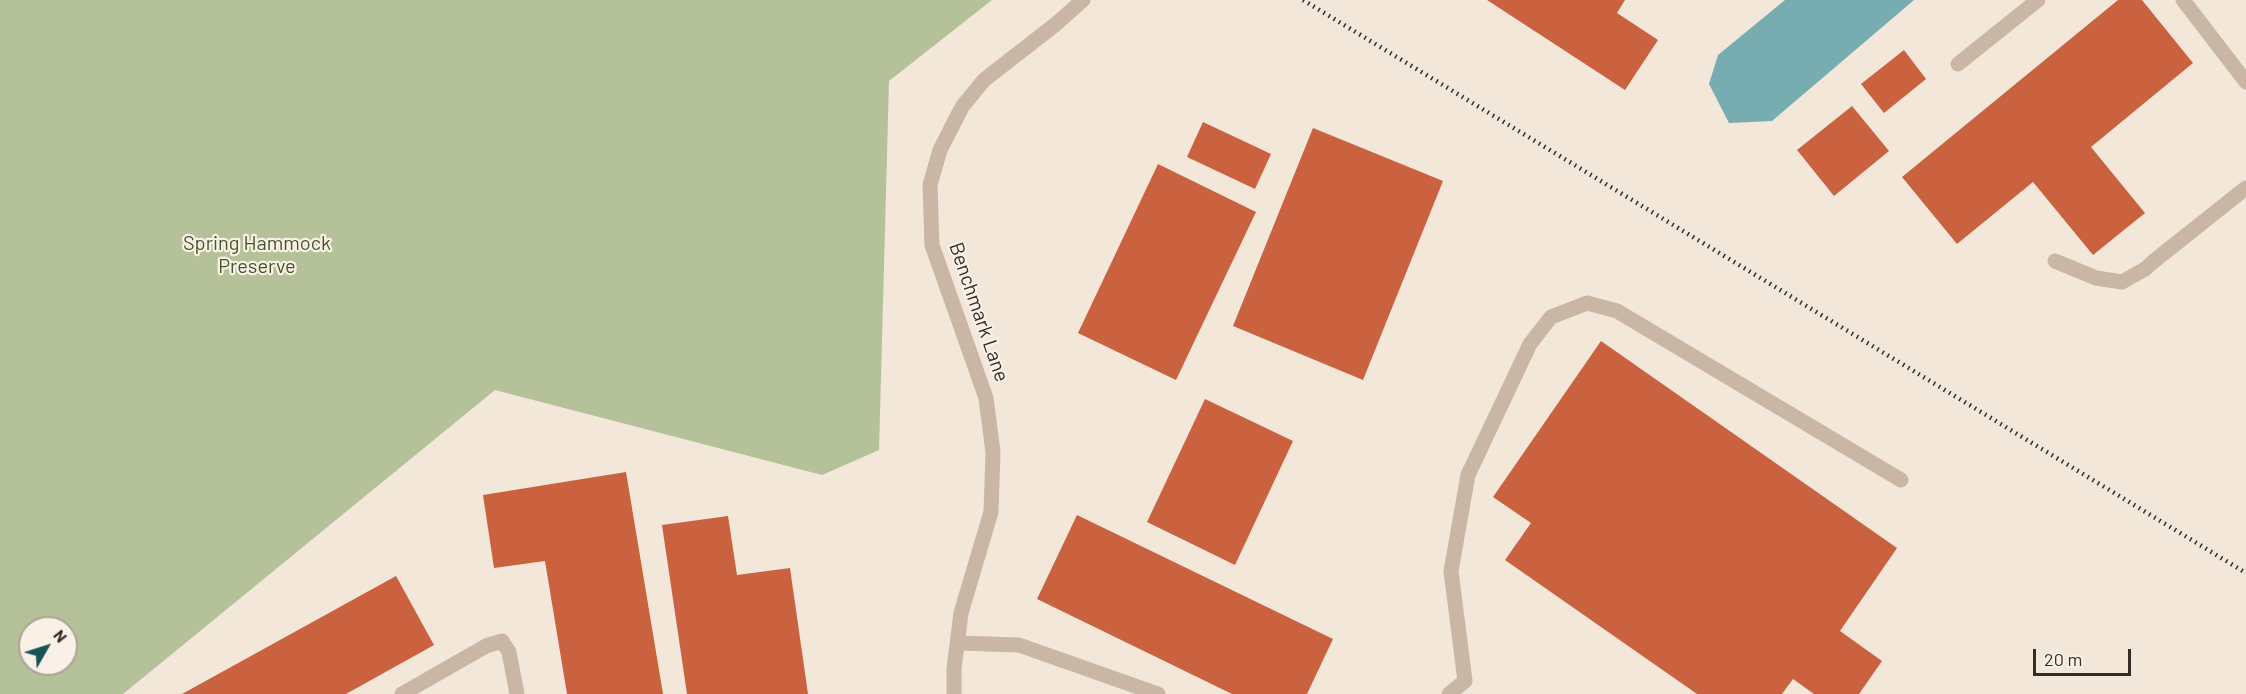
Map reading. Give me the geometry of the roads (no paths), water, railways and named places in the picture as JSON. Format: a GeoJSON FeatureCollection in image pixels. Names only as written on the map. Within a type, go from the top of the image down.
{"type":"FeatureCollection","features":[{"type":"Feature","properties":{"kind":"street","name":"Benchmark Lane"},"geometry":{"type":"LineString","coordinates":[[954,694],[954,669],[961,613],[992,512],[993,452],[986,398],[932,244],[930,185],[945,141],[962,107],[984,80],[1083,0]]}},
{"type":"Feature","properties":{"kind":"street"},"geometry":{"type":"LineString","coordinates":[[1958,64],[2038,0]]}},
{"type":"Feature","properties":{"kind":"street"},"geometry":{"type":"LineString","coordinates":[[2182,0],[2246,82]]}},
{"type":"Feature","properties":{"kind":"street"},"geometry":{"type":"LineString","coordinates":[[2055,261],[2096,278],[2122,282],[2145,269],[2246,188]]}},
{"type":"Feature","properties":{"kind":"street"},"geometry":{"type":"LineString","coordinates":[[1449,694],[1465,681],[1451,571],[1468,475],[1530,344],[1551,316],[1587,303],[1617,311],[1901,480]]}},
{"type":"Feature","properties":{"kind":"street"},"geometry":{"type":"LineString","coordinates":[[402,694],[486,646],[502,641],[509,652],[518,694]]}},
{"type":"Feature","properties":{"kind":"street"},"geometry":{"type":"LineString","coordinates":[[958,643],[1019,645],[1158,694]]}},
{"type":"Feature","properties":{"kind":"water"},"geometry":{"type":"Polygon","coordinates":[[[1785,0],[1914,0],[1772,121],[1729,123],[1709,84],[1718,55],[1785,0]]]}},
{"type":"Feature","properties":{"kind":"railway"},"geometry":{"type":"LineString","coordinates":[[1303,0],[2246,573]]}},
{"type":"Feature","properties":{"kind":"park label","name":"Spring Hammock Preserve"},"geometry":{"type":"Point","coordinates":[257,254]}}]}
